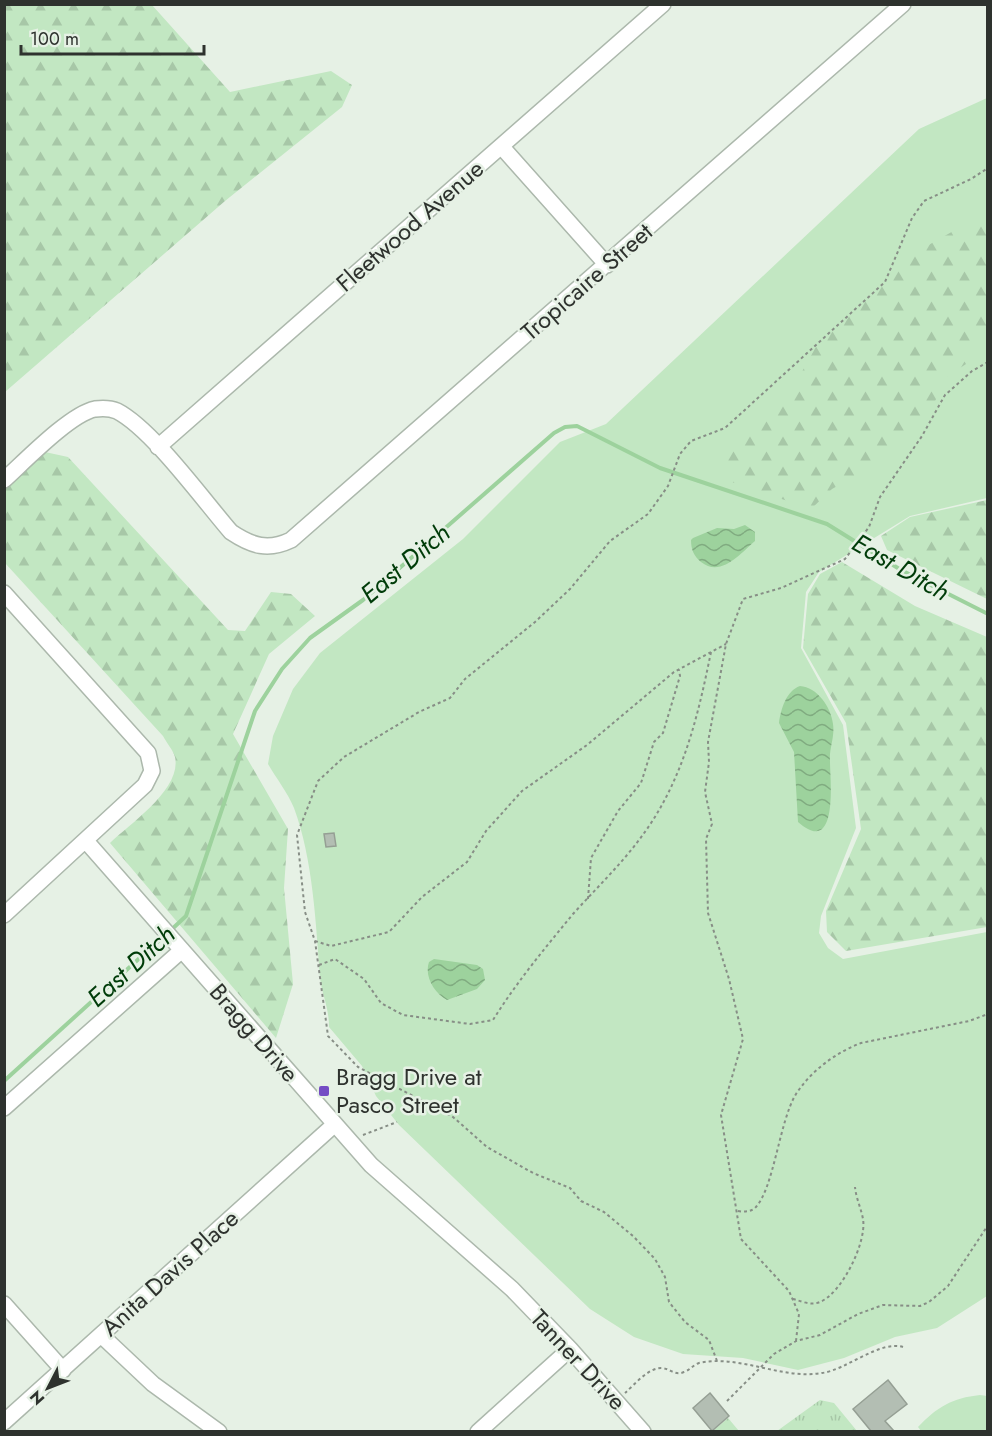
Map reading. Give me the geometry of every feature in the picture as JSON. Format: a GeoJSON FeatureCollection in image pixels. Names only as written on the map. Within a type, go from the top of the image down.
{"type":"FeatureCollection","features":[{"type":"Feature","properties":{"kind":"street","name":"Fleetwood Avenue"},"geometry":{"type":"LineString","coordinates":[[158,447],[663,4]]}},
{"type":"Feature","properties":{"kind":"street","name":"Tropicaire Street"},"geometry":{"type":"LineString","coordinates":[[158,447],[231,532],[243,540],[264,547],[280,545],[304,532],[903,4]]}},
{"type":"Feature","properties":{"kind":"street"},"geometry":{"type":"LineString","coordinates":[[501,146],[606,265]]}},
{"type":"Feature","properties":{"kind":"street"},"geometry":{"type":"LineString","coordinates":[[4,480],[75,419],[94,409],[115,410],[126,416],[158,447]]}},
{"type":"Feature","properties":{"kind":"street"},"geometry":{"type":"LineString","coordinates":[[4,593],[148,753],[152,766],[150,777],[145,785],[4,915]]}},
{"type":"Feature","properties":{"kind":"street","name":"Bragg Drive"},"geometry":{"type":"LineString","coordinates":[[86,841],[349,1140],[395,1189],[512,1289]]}},
{"type":"Feature","properties":{"kind":"street"},"geometry":{"type":"LineString","coordinates":[[4,1108],[178,946]]}},
{"type":"Feature","properties":{"kind":"street","name":"Anita Davis Place"},"geometry":{"type":"LineString","coordinates":[[4,1422],[335,1124]]}},
{"type":"Feature","properties":{"kind":"street","name":"Tanner Drive"},"geometry":{"type":"LineString","coordinates":[[512,1289],[570,1349],[643,1431]]}},
{"type":"Feature","properties":{"kind":"street"},"geometry":{"type":"LineString","coordinates":[[4,1304],[63,1370]]}},
{"type":"Feature","properties":{"kind":"street"},"geometry":{"type":"LineString","coordinates":[[101,1335],[153,1384],[219,1431]]}},
{"type":"Feature","properties":{"kind":"street"},"geometry":{"type":"LineString","coordinates":[[478,1431],[570,1349]]}},
{"type":"Feature","properties":{"kind":"path"},"geometry":{"type":"LineString","coordinates":[[717,1361],[709,1340],[686,1322],[669,1302],[665,1277],[655,1259],[633,1236],[604,1212],[581,1201],[570,1188],[533,1173],[487,1147],[453,1117],[358,1067],[328,1036],[315,941],[305,912],[297,835],[318,781],[351,752],[450,698],[465,679],[570,589],[610,541],[648,514],[668,486],[680,454],[691,441],[725,428],[885,282],[912,218],[924,201],[971,179],[987,168]]}},
{"type":"Feature","properties":{"kind":"path"},"geometry":{"type":"LineString","coordinates":[[796,1341],[800,1314],[789,1291],[741,1239],[722,1115],[743,1039],[708,913],[706,839],[712,824],[705,792],[709,762],[708,742],[726,644],[742,599],[781,588],[845,560],[873,520],[880,497],[922,436],[945,394],[972,371],[987,362]]}},
{"type":"Feature","properties":{"kind":"path"},"geometry":{"type":"LineString","coordinates":[[315,941],[331,946],[389,932],[422,897],[467,862],[486,831],[522,791],[587,745],[680,670],[726,644]]}},
{"type":"Feature","properties":{"kind":"path"},"geometry":{"type":"LineString","coordinates":[[318,966],[335,959],[364,979],[381,1003],[402,1015],[470,1024],[493,1020],[506,998],[588,899],[620,866],[654,819],[682,766],[698,716],[711,652]]}},
{"type":"Feature","properties":{"kind":"path"},"geometry":{"type":"LineString","coordinates":[[588,899],[591,858],[618,811],[641,783],[654,742],[663,733],[680,670]]}},
{"type":"Feature","properties":{"kind":"path"},"geometry":{"type":"LineString","coordinates":[[738,1212],[748,1212],[758,1205],[768,1183],[788,1111],[805,1081],[816,1070],[847,1048],[861,1043],[969,1021],[987,1014]]}},
{"type":"Feature","properties":{"kind":"path"},"geometry":{"type":"LineString","coordinates":[[349,1140],[397,1122]]}},
{"type":"Feature","properties":{"kind":"path"},"geometry":{"type":"LineString","coordinates":[[792,1298],[809,1304],[820,1302],[836,1290],[859,1252],[863,1219],[855,1187]]}},
{"type":"Feature","properties":{"kind":"path"},"geometry":{"type":"LineString","coordinates":[[727,1401],[774,1354],[796,1341],[820,1335],[858,1314],[882,1305],[920,1306],[929,1302],[948,1286],[987,1225]]}},
{"type":"Feature","properties":{"kind":"path"},"geometry":{"type":"LineString","coordinates":[[616,1401],[654,1370],[663,1368],[676,1374],[697,1364],[717,1361],[801,1374],[822,1373],[888,1346],[903,1347]]}},
{"type":"Feature","properties":{"kind":"green space"},"geometry":{"type":"Polygon","coordinates":[[[5,4],[152,5],[230,92],[331,71],[352,85],[342,107],[225,201],[5,392],[5,4]]]}},
{"type":"Feature","properties":{"kind":"green space"},"geometry":{"type":"Polygon","coordinates":[[[987,98],[987,498],[910,516],[819,572],[806,592],[801,648],[843,725],[856,828],[821,916],[819,933],[828,948],[843,959],[987,932],[987,1296],[937,1328],[895,1337],[844,1358],[798,1370],[743,1358],[683,1354],[634,1337],[590,1309],[399,1125],[376,1096],[362,1066],[329,1027],[320,978],[313,892],[306,848],[294,808],[268,764],[273,736],[293,689],[320,653],[463,539],[560,442],[606,424],[919,129],[987,98]]]}},
{"type":"Feature","properties":{"kind":"green space"},"geometry":{"type":"Polygon","coordinates":[[[987,212],[987,333],[972,360],[945,378],[933,406],[913,433],[873,466],[832,489],[811,509],[726,480],[728,450],[749,421],[789,395],[822,336],[878,282],[925,247],[987,212]]]}},
{"type":"Feature","properties":{"kind":"green space"},"geometry":{"type":"Polygon","coordinates":[[[45,452],[68,457],[228,630],[245,631],[271,592],[291,594],[315,616],[269,654],[233,734],[288,829],[284,888],[293,984],[276,1038],[110,843],[163,793],[175,769],[175,757],[163,736],[5,563],[5,487],[45,452]]]}},
{"type":"Feature","properties":{"kind":"green space"},"geometry":{"type":"Polygon","coordinates":[[[987,500],[987,599],[887,550],[881,536],[910,517],[987,500]]]}},
{"type":"Feature","properties":{"kind":"green space"},"geometry":{"type":"Polygon","coordinates":[[[842,562],[915,606],[987,637],[987,927],[846,951],[827,932],[826,911],[861,829],[846,723],[803,648],[808,594],[820,574],[842,562]]]}},
{"type":"Feature","properties":{"kind":"green space"},"geometry":{"type":"Polygon","coordinates":[[[980,1395],[987,1396],[987,1431],[921,1431],[918,1427],[932,1414],[953,1401],[980,1395]]]}},
{"type":"Feature","properties":{"kind":"green space"},"geometry":{"type":"Polygon","coordinates":[[[820,1400],[834,1403],[857,1431],[777,1431],[820,1400]]]}},
{"type":"Feature","properties":{"kind":"green space"},"geometry":{"type":"Polygon","coordinates":[[[728,1418],[739,1431],[713,1431],[728,1418]]]}},
{"type":"Feature","properties":{"kind":"water"},"geometry":{"type":"Polygon","coordinates":[[[745,525],[755,532],[755,541],[723,566],[708,566],[701,562],[692,550],[691,540],[693,538],[717,528],[734,529],[745,525]]]}},
{"type":"Feature","properties":{"kind":"water"},"geometry":{"type":"Polygon","coordinates":[[[800,686],[812,690],[822,699],[833,724],[830,756],[831,798],[826,823],[820,830],[811,830],[798,822],[794,752],[779,723],[788,696],[800,686]]]}},
{"type":"Feature","properties":{"kind":"water"},"geometry":{"type":"Polygon","coordinates":[[[434,959],[477,965],[483,969],[485,980],[477,989],[447,1000],[434,989],[429,978],[429,962],[434,959]]]}},
{"type":"Feature","properties":{"kind":"building"},"geometry":{"type":"Polygon","coordinates":[[[334,833],[336,846],[326,847],[324,834],[334,833]]]}},
{"type":"Feature","properties":{"kind":"building"},"geometry":{"type":"Polygon","coordinates":[[[888,1380],[907,1404],[885,1421],[894,1431],[871,1431],[853,1409],[888,1380]]]}},
{"type":"Feature","properties":{"kind":"building"},"geometry":{"type":"Polygon","coordinates":[[[710,1393],[729,1416],[712,1431],[693,1408],[710,1393]]]}},
{"type":"Feature","properties":{"kind":"waterway","name":"East Ditch"},"geometry":{"type":"LineString","coordinates":[[170,931],[186,916],[255,711],[282,669],[310,638],[363,600],[554,433],[565,427],[577,426],[660,468],[827,524],[901,570],[988,614]]}},
{"type":"Feature","properties":{"kind":"waterway","name":"East Ditch"},"geometry":{"type":"LineString","coordinates":[[4,1081],[164,936]]}},
{"type":"Feature","properties":{"kind":"place","name":"Bragg Drive at Pasco Street"},"geometry":{"type":"Point","coordinates":[324,1091]}}]}
